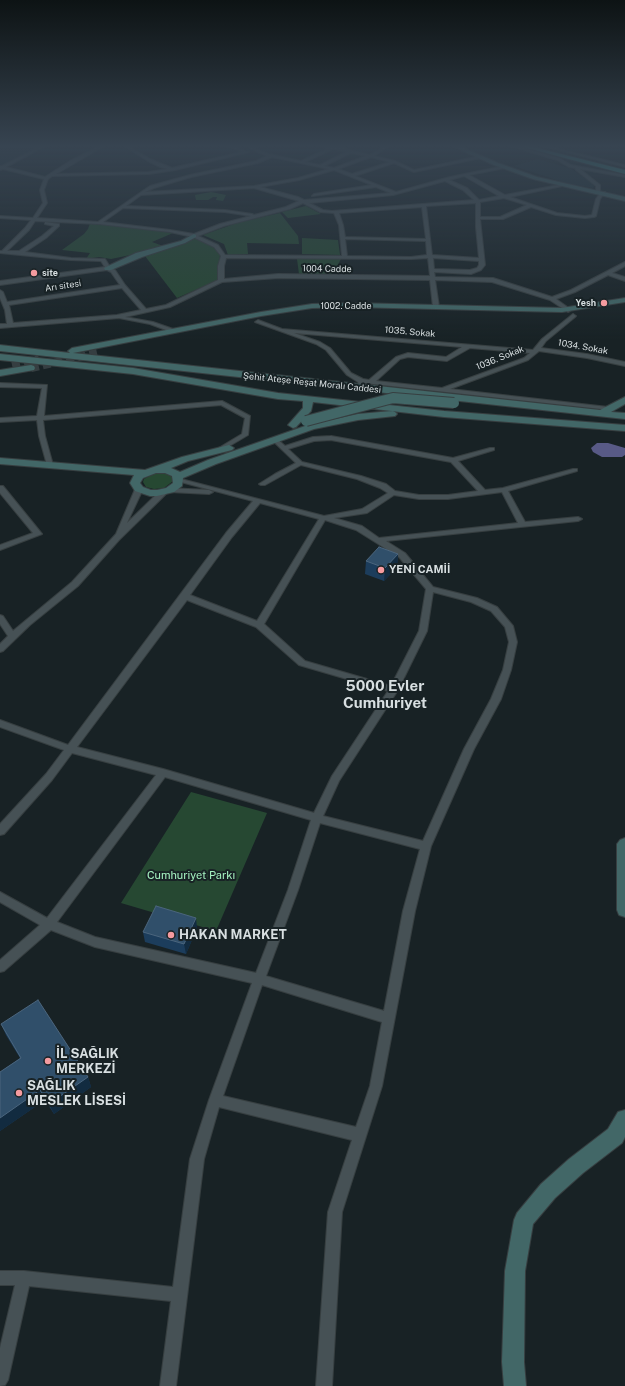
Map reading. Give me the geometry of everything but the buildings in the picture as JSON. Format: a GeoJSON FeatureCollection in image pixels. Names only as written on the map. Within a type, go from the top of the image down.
{"type":"FeatureCollection","features":[{"type":"Feature","properties":{"kind":"main road"},"geometry":{"type":"LineString","coordinates":[[108,268],[139,255],[183,242],[194,236]]}},
{"type":"Feature","properties":{"kind":"main road","name":"1002. Cadde"},"geometry":{"type":"LineString","coordinates":[[571,313],[625,300]]}},
{"type":"Feature","properties":{"kind":"main road","name":"1002. Cadde"},"geometry":{"type":"LineString","coordinates":[[70,352],[255,319],[340,310],[436,310],[571,313],[625,307]]}},
{"type":"Feature","properties":{"kind":"main road","name":"1002. Cadde"},"geometry":{"type":"LineString","coordinates":[[98,353],[177,334]]}},
{"type":"Feature","properties":{"kind":"main road","name":"Şehit Ateşe Reşat Moralı Caddesi"},"geometry":{"type":"LineString","coordinates":[[0,348],[362,385],[558,410],[605,411],[625,416]]}},
{"type":"Feature","properties":{"kind":"main road"},"geometry":{"type":"LineString","coordinates":[[0,357],[133,371],[278,396],[444,414],[625,428]]}},
{"type":"Feature","properties":{"kind":"main road"},"geometry":{"type":"LineString","coordinates":[[0,367],[12,365]]}},
{"type":"Feature","properties":{"kind":"main road"},"geometry":{"type":"LineString","coordinates":[[0,373],[31,368]]}},
{"type":"Feature","properties":{"kind":"main road"},"geometry":{"type":"LineString","coordinates":[[0,461],[144,473],[306,421],[393,398],[454,403],[487,408],[558,410]]}},
{"type":"Feature","properties":{"kind":"main road"},"geometry":{"type":"LineString","coordinates":[[293,425],[308,409],[308,399]]}},
{"type":"Feature","properties":{"kind":"main road"},"geometry":{"type":"LineString","coordinates":[[605,411],[625,400]]}},
{"type":"Feature","properties":{"kind":"main road"},"geometry":{"type":"LineString","coordinates":[[179,478],[212,462],[311,427],[358,417],[389,414],[444,414]]}},
{"type":"Feature","properties":{"kind":"main road"},"geometry":{"type":"LineString","coordinates":[[160,469],[172,471],[179,478]]}},
{"type":"Feature","properties":{"kind":"main road"},"geometry":{"type":"LineString","coordinates":[[102,470],[150,493],[167,491],[178,484],[179,478]]}},
{"type":"Feature","properties":{"kind":"main road"},"geometry":{"type":"LineString","coordinates":[[137,486],[136,479],[144,473]]}},
{"type":"Feature","properties":{"kind":"main road"},"geometry":{"type":"LineString","coordinates":[[625,844],[625,910]]}},
{"type":"Feature","properties":{"kind":"main road"},"geometry":{"type":"LineString","coordinates":[[515,1386],[515,1271],[524,1220],[548,1191],[576,1166],[615,1136],[625,1119]]}},
{"type":"Feature","properties":{"kind":"street"},"geometry":{"type":"LineString","coordinates":[[2,252],[33,221],[40,211]]}},
{"type":"Feature","properties":{"kind":"street"},"geometry":{"type":"LineString","coordinates":[[99,223],[117,211]]}},
{"type":"Feature","properties":{"kind":"street"},"geometry":{"type":"LineString","coordinates":[[217,211],[255,216]]}},
{"type":"Feature","properties":{"kind":"street"},"geometry":{"type":"LineString","coordinates":[[194,236],[222,225],[277,211]]}},
{"type":"Feature","properties":{"kind":"street"},"geometry":{"type":"LineString","coordinates":[[321,211],[336,212],[353,211]]}},
{"type":"Feature","properties":{"kind":"street"},"geometry":{"type":"LineString","coordinates":[[425,211],[436,310]]}},
{"type":"Feature","properties":{"kind":"street"},"geometry":{"type":"LineString","coordinates":[[432,270],[471,272],[479,269],[482,265],[478,211]]}},
{"type":"Feature","properties":{"kind":"street"},"geometry":{"type":"LineString","coordinates":[[478,218],[501,218],[518,211]]}},
{"type":"Feature","properties":{"kind":"street"},"geometry":{"type":"LineString","coordinates":[[545,211],[556,214],[590,217],[594,216],[595,211]]}},
{"type":"Feature","properties":{"kind":"street"},"geometry":{"type":"LineString","coordinates":[[336,212],[344,238],[345,257]]}},
{"type":"Feature","properties":{"kind":"street"},"geometry":{"type":"LineString","coordinates":[[0,217],[57,225],[44,237],[20,253]]}},
{"type":"Feature","properties":{"kind":"street"},"geometry":{"type":"LineString","coordinates":[[33,221],[99,223],[170,231],[194,236],[216,246],[224,256]]}},
{"type":"Feature","properties":{"kind":"street"},"geometry":{"type":"LineString","coordinates":[[344,238],[428,240]]}},
{"type":"Feature","properties":{"kind":"street"},"geometry":{"type":"LineString","coordinates":[[2,252],[71,260],[103,260],[108,268],[114,271],[123,286],[144,310]]}},
{"type":"Feature","properties":{"kind":"street"},"geometry":{"type":"LineString","coordinates":[[224,256],[411,258],[430,256],[481,260]]}},
{"type":"Feature","properties":{"kind":"street"},"geometry":{"type":"LineString","coordinates":[[221,282],[221,266],[224,256]]}},
{"type":"Feature","properties":{"kind":"street"},"geometry":{"type":"LineString","coordinates":[[552,299],[573,291],[625,264]]}},
{"type":"Feature","properties":{"kind":"street"},"geometry":{"type":"LineString","coordinates":[[0,283],[108,268]]}},
{"type":"Feature","properties":{"kind":"street"},"geometry":{"type":"LineString","coordinates":[[608,273],[625,279]]}},
{"type":"Feature","properties":{"kind":"street","name":"1004 Cadde"},"geometry":{"type":"LineString","coordinates":[[117,317],[168,306],[221,282],[257,277],[278,276],[493,280],[532,294],[552,299]]}},
{"type":"Feature","properties":{"kind":"street","name":"Arı sitesi"},"geometry":{"type":"LineString","coordinates":[[5,304],[123,286]]}},
{"type":"Feature","properties":{"kind":"street"},"geometry":{"type":"LineString","coordinates":[[0,292],[8,310],[10,325]]}},
{"type":"Feature","properties":{"kind":"street"},"geometry":{"type":"LineString","coordinates":[[552,299],[571,313]]}},
{"type":"Feature","properties":{"kind":"street","name":"1036. Sokak"},"geometry":{"type":"LineString","coordinates":[[444,390],[521,361],[536,351],[544,340],[571,313]]}},
{"type":"Feature","properties":{"kind":"street"},"geometry":{"type":"LineString","coordinates":[[0,326],[117,317],[151,323],[177,334]]}},
{"type":"Feature","properties":{"kind":"street"},"geometry":{"type":"LineString","coordinates":[[255,319],[318,343],[328,349],[362,385],[371,382],[398,358],[408,355],[436,357],[447,360],[469,346]]}},
{"type":"Feature","properties":{"kind":"street","name":"1035. Sokak"},"geometry":{"type":"LineString","coordinates":[[283,330],[536,351]]}},
{"type":"Feature","properties":{"kind":"street","name":"1034. Sokak"},"geometry":{"type":"LineString","coordinates":[[536,351],[587,356],[625,364]]}},
{"type":"Feature","properties":{"kind":"street"},"geometry":{"type":"LineString","coordinates":[[371,382],[605,411]]}},
{"type":"Feature","properties":{"kind":"street"},"geometry":{"type":"LineString","coordinates":[[0,385],[45,386],[40,418],[42,436],[50,465]]}},
{"type":"Feature","properties":{"kind":"street"},"geometry":{"type":"LineString","coordinates":[[0,420],[222,403],[248,417],[245,435],[219,450]]}},
{"type":"Feature","properties":{"kind":"street"},"geometry":{"type":"LineString","coordinates":[[284,448],[313,439],[331,438],[453,460],[492,450]]}},
{"type":"Feature","properties":{"kind":"street"},"geometry":{"type":"LineString","coordinates":[[275,440],[300,463],[359,477],[383,486],[393,493],[419,497],[448,497],[504,490],[576,470]]}},
{"type":"Feature","properties":{"kind":"street"},"geometry":{"type":"LineString","coordinates":[[453,460],[484,493]]}},
{"type":"Feature","properties":{"kind":"street"},"geometry":{"type":"LineString","coordinates":[[263,484],[300,463]]}},
{"type":"Feature","properties":{"kind":"street"},"geometry":{"type":"LineString","coordinates":[[179,478],[359,528],[402,554],[430,589],[474,600],[494,609],[509,626],[513,642],[507,670],[496,699],[469,749],[426,846],[409,911],[376,1086],[335,1212],[324,1386]]}},
{"type":"Feature","properties":{"kind":"street"},"geometry":{"type":"LineString","coordinates":[[116,538],[137,486]]}},
{"type":"Feature","properties":{"kind":"street"},"geometry":{"type":"LineString","coordinates":[[0,488],[38,534],[0,548]]}},
{"type":"Feature","properties":{"kind":"street"},"geometry":{"type":"LineString","coordinates":[[504,490],[523,525]]}},
{"type":"Feature","properties":{"kind":"street"},"geometry":{"type":"LineString","coordinates":[[0,649],[74,584],[116,538],[167,491],[226,492]]}},
{"type":"Feature","properties":{"kind":"street"},"geometry":{"type":"LineString","coordinates":[[259,625],[323,518],[364,511],[393,493]]}},
{"type":"Feature","properties":{"kind":"street"},"geometry":{"type":"LineString","coordinates":[[0,831],[49,777],[229,535],[258,500]]}},
{"type":"Feature","properties":{"kind":"street"},"geometry":{"type":"LineString","coordinates":[[378,540],[578,519]]}},
{"type":"Feature","properties":{"kind":"street"},"geometry":{"type":"LineString","coordinates":[[168,1386],[178,1295],[197,1159],[215,1100],[259,978],[293,890],[318,818],[334,779],[394,690],[423,631],[430,589]]}},
{"type":"Feature","properties":{"kind":"street"},"geometry":{"type":"LineString","coordinates":[[185,596],[259,625],[302,663],[394,690]]}},
{"type":"Feature","properties":{"kind":"street"},"geometry":{"type":"LineString","coordinates":[[0,618],[13,636]]}},
{"type":"Feature","properties":{"kind":"street"},"geometry":{"type":"LineString","coordinates":[[0,723],[70,749],[163,773],[318,818],[426,846]]}},
{"type":"Feature","properties":{"kind":"street"},"geometry":{"type":"LineString","coordinates":[[0,967],[49,924],[163,773]]}},
{"type":"Feature","properties":{"kind":"street"},"geometry":{"type":"LineString","coordinates":[[0,897],[49,924],[94,942],[259,978],[389,1018]]}},
{"type":"Feature","properties":{"kind":"street"},"geometry":{"type":"LineString","coordinates":[[215,1100],[360,1135]]}},
{"type":"Feature","properties":{"kind":"street"},"geometry":{"type":"LineString","coordinates":[[0,1278],[24,1278],[178,1295]]}},
{"type":"Feature","properties":{"kind":"street"},"geometry":{"type":"LineString","coordinates":[[0,1380],[24,1278]]}},
{"type":"Feature","properties":{"kind":"green space"},"geometry":{"type":"Polygon","coordinates":[[[315,211],[321,214],[288,218],[282,212],[315,211]]]}},
{"type":"Feature","properties":{"kind":"green space"},"geometry":{"type":"Polygon","coordinates":[[[280,213],[298,236],[299,244],[247,243],[248,254],[228,255],[224,244],[203,235],[237,223],[280,213]]]}},
{"type":"Feature","properties":{"kind":"green space"},"geometry":{"type":"Polygon","coordinates":[[[90,223],[173,233],[152,242],[163,246],[154,250],[111,259],[99,257],[86,259],[90,253],[62,250],[84,234],[90,223]]]}},
{"type":"Feature","properties":{"kind":"green space"},"geometry":{"type":"Polygon","coordinates":[[[194,237],[214,247],[220,255],[218,280],[177,298],[145,256],[194,237]]]}},
{"type":"Feature","properties":{"kind":"green space"},"geometry":{"type":"Polygon","coordinates":[[[302,238],[338,240],[340,255],[302,254],[302,238]]]}},
{"type":"Feature","properties":{"kind":"green space"},"geometry":{"type":"Polygon","coordinates":[[[297,259],[341,259],[332,275],[299,274],[297,259]]]}},
{"type":"Feature","properties":{"kind":"green space"},"geometry":{"type":"Polygon","coordinates":[[[155,473],[169,474],[172,476],[173,481],[164,488],[154,489],[146,487],[143,482],[144,479],[155,473]]]}},
{"type":"Feature","properties":{"kind":"green space","name":"Cumhuriyet Parkı"},"geometry":{"type":"Polygon","coordinates":[[[191,792],[267,813],[216,931],[121,903],[191,792]]]}},
{"type":"Feature","properties":{"kind":"water"},"geometry":{"type":"Polygon","coordinates":[[[597,443],[608,443],[625,448],[625,455],[622,457],[602,457],[593,452],[591,448],[597,443]]]}},
{"type":"Feature","properties":{"kind":"tunnel"},"geometry":{"type":"LineString","coordinates":[[31,368],[97,353]]}},
{"type":"Feature","properties":{"kind":"tunnel"},"geometry":{"type":"LineString","coordinates":[[12,365],[39,359]]}},
{"type":"Feature","properties":{"kind":"place","name":"site"},"geometry":{"type":"Point","coordinates":[34,273]}},
{"type":"Feature","properties":{"kind":"place","name":"Yesh"},"geometry":{"type":"Point","coordinates":[604,303]}},
{"type":"Feature","properties":{"kind":"place","name":"YENİ CAMİİ"},"geometry":{"type":"Point","coordinates":[381,570]}},
{"type":"Feature","properties":{"kind":"place","name":"HAKAN MARKET"},"geometry":{"type":"Point","coordinates":[171,935]}},
{"type":"Feature","properties":{"kind":"place","name":"İL SAĞLIK MERKEZİ"},"geometry":{"type":"Point","coordinates":[48,1061]}},
{"type":"Feature","properties":{"kind":"place","name":"SAĞLIK MESLEK LİSESİ"},"geometry":{"type":"Point","coordinates":[19,1093]}},
{"type":"Feature","properties":{"kind":"district","name":"5000 Evler Cumhuriyet"},"geometry":{"type":"Point","coordinates":[385,694]}}]}
